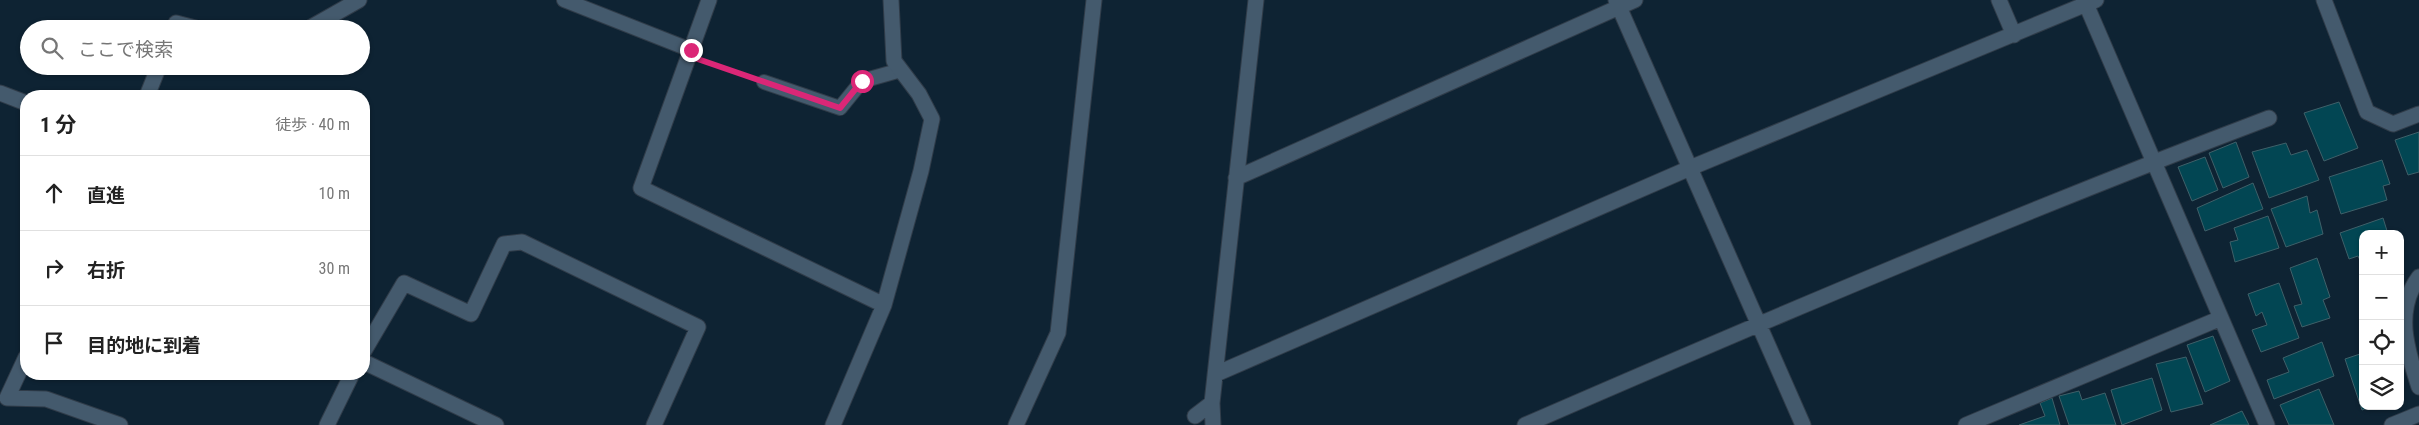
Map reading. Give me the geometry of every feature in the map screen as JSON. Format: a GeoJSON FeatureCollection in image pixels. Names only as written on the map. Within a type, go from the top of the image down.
{"type":"FeatureCollection","features":[{"type":"Feature","properties":{"kind":"street"},"geometry":{"type":"LineString","coordinates":[[324,20],[359,0]]}},
{"type":"Feature","properties":{"kind":"street"},"geometry":{"type":"LineString","coordinates":[[709,0],[641,188],[884,305]]}},
{"type":"Feature","properties":{"kind":"street"},"geometry":{"type":"LineString","coordinates":[[832,425],[884,305],[921,171],[932,119],[919,94],[894,61],[891,0]]}},
{"type":"Feature","properties":{"kind":"street"},"geometry":{"type":"LineString","coordinates":[[1016,425],[1058,333],[1094,0]]}},
{"type":"Feature","properties":{"kind":"street"},"geometry":{"type":"LineString","coordinates":[[1213,425],[1212,403],[1256,0]]}},
{"type":"Feature","properties":{"kind":"street"},"geometry":{"type":"LineString","coordinates":[[1236,178],[1618,3],[1636,0]]}},
{"type":"Feature","properties":{"kind":"street"},"geometry":{"type":"LineString","coordinates":[[1999,0],[2014,35]]}},
{"type":"Feature","properties":{"kind":"street"},"geometry":{"type":"LineString","coordinates":[[2324,0],[2366,112],[2393,124],[2419,114]]}},
{"type":"Feature","properties":{"kind":"street"},"geometry":{"type":"LineString","coordinates":[[1216,374],[1690,168],[2091,2],[2153,162],[2267,425]]}},
{"type":"Feature","properties":{"kind":"street"},"geometry":{"type":"LineString","coordinates":[[1618,3],[1803,425]]}},
{"type":"Feature","properties":{"kind":"street"},"geometry":{"type":"LineString","coordinates":[[149,90],[155,75]]}},
{"type":"Feature","properties":{"kind":"street"},"geometry":{"type":"LineString","coordinates":[[0,93],[20,101]]}},
{"type":"Feature","properties":{"kind":"street"},"geometry":{"type":"LineString","coordinates":[[1525,425],[1758,324],[2153,162],[2269,118]]}},
{"type":"Feature","properties":{"kind":"street"},"geometry":{"type":"LineString","coordinates":[[370,341],[404,283],[471,314],[504,244],[522,242],[698,327],[654,425]]}},
{"type":"Feature","properties":{"kind":"street"},"geometry":{"type":"LineString","coordinates":[[2419,277],[2410,290],[2405,321],[2406,346],[2419,387]]}},
{"type":"Feature","properties":{"kind":"street"},"geometry":{"type":"LineString","coordinates":[[1966,425],[2221,318]]}},
{"type":"Feature","properties":{"kind":"street"},"geometry":{"type":"LineString","coordinates":[[370,365],[496,425]]}},
{"type":"Feature","properties":{"kind":"street"},"geometry":{"type":"LineString","coordinates":[[20,368],[3,398],[46,399],[120,425]]}},
{"type":"Feature","properties":{"kind":"street"},"geometry":{"type":"LineString","coordinates":[[327,425],[349,380]]}},
{"type":"Feature","properties":{"kind":"street"},"geometry":{"type":"LineString","coordinates":[[1195,416],[1212,403]]}},
{"type":"Feature","properties":{"kind":"street"},"geometry":{"type":"LineString","coordinates":[[2392,425],[2419,414]]}},
{"type":"Feature","properties":{"kind":"lane"},"geometry":{"type":"LineString","coordinates":[[564,0],[690,53]]}},
{"type":"Feature","properties":{"kind":"lane"},"geometry":{"type":"LineString","coordinates":[[764,82],[840,108],[862,81],[901,70]]}},
{"type":"Feature","properties":{"kind":"path"},"geometry":{"type":"LineString","coordinates":[[690,53],[764,82]]}},
{"type":"Feature","properties":{"kind":"building"},"geometry":{"type":"Polygon","coordinates":[[[2339,102],[2358,148],[2324,161],[2304,113],[2339,102]]]}},
{"type":"Feature","properties":{"kind":"building"},"geometry":{"type":"Polygon","coordinates":[[[2419,132],[2419,172],[2408,175],[2395,140],[2419,132]]]}},
{"type":"Feature","properties":{"kind":"building"},"geometry":{"type":"Polygon","coordinates":[[[2236,142],[2249,177],[2223,188],[2209,153],[2236,142]]]}},
{"type":"Feature","properties":{"kind":"building"},"geometry":{"type":"Polygon","coordinates":[[[2286,143],[2291,155],[2307,150],[2319,180],[2269,198],[2252,152],[2286,143]]]}},
{"type":"Feature","properties":{"kind":"building"},"geometry":{"type":"Polygon","coordinates":[[[2205,157],[2218,190],[2192,201],[2178,167],[2205,157]]]}},
{"type":"Feature","properties":{"kind":"building"},"geometry":{"type":"Polygon","coordinates":[[[2382,160],[2390,184],[2383,186],[2387,200],[2341,214],[2329,177],[2382,160]]]}},
{"type":"Feature","properties":{"kind":"building"},"geometry":{"type":"Polygon","coordinates":[[[2253,183],[2263,209],[2205,231],[2197,208],[2253,183]]]}},
{"type":"Feature","properties":{"kind":"building"},"geometry":{"type":"Polygon","coordinates":[[[2307,196],[2310,213],[2317,210],[2323,234],[2286,247],[2271,209],[2307,196]]]}},
{"type":"Feature","properties":{"kind":"building"},"geometry":{"type":"Polygon","coordinates":[[[2268,216],[2279,248],[2235,262],[2230,242],[2238,240],[2234,228],[2268,216]]]}},
{"type":"Feature","properties":{"kind":"building"},"geometry":{"type":"Polygon","coordinates":[[[2383,218],[2387,230],[2359,230],[2359,258],[2358,256],[2349,259],[2340,233],[2383,218]]]}},
{"type":"Feature","properties":{"kind":"building"},"geometry":{"type":"Polygon","coordinates":[[[2317,258],[2330,297],[2323,300],[2330,318],[2302,327],[2294,306],[2302,304],[2290,268],[2317,258]]]}},
{"type":"Feature","properties":{"kind":"building"},"geometry":{"type":"Polygon","coordinates":[[[2279,283],[2299,338],[2261,352],[2252,330],[2267,325],[2262,312],[2256,316],[2248,294],[2279,283]]]}},
{"type":"Feature","properties":{"kind":"building"},"geometry":{"type":"Polygon","coordinates":[[[2213,336],[2230,381],[2205,392],[2187,345],[2213,336]]]}},
{"type":"Feature","properties":{"kind":"building"},"geometry":{"type":"Polygon","coordinates":[[[2322,342],[2334,376],[2274,399],[2267,380],[2289,372],[2283,358],[2322,342]]]}},
{"type":"Feature","properties":{"kind":"building"},"geometry":{"type":"Polygon","coordinates":[[[2359,354],[2359,401],[2345,359],[2359,354]]]}},
{"type":"Feature","properties":{"kind":"building"},"geometry":{"type":"Polygon","coordinates":[[[2186,357],[2203,404],[2171,412],[2156,364],[2186,357]]]}},
{"type":"Feature","properties":{"kind":"building"},"geometry":{"type":"Polygon","coordinates":[[[2152,378],[2162,410],[2122,425],[2111,390],[2152,378]]]}},
{"type":"Feature","properties":{"kind":"building"},"geometry":{"type":"Polygon","coordinates":[[[2319,389],[2334,425],[2289,425],[2280,405],[2319,389]]]}},
{"type":"Feature","properties":{"kind":"building"},"geometry":{"type":"Polygon","coordinates":[[[2079,391],[2082,400],[2105,393],[2116,425],[2069,425],[2059,396],[2079,391]]]}},
{"type":"Feature","properties":{"kind":"building"},"geometry":{"type":"Polygon","coordinates":[[[2052,398],[2060,425],[2019,425],[2045,416],[2040,403],[2052,398]]]}},
{"type":"Feature","properties":{"kind":"building"},"geometry":{"type":"Polygon","coordinates":[[[2242,411],[2249,425],[2210,425],[2242,411]]]}},
{"type":"Feature","properties":{"kind":"route"},"geometry":{"type":"LineString","coordinates":[[691,50],[689,56],[840,108],[862,81]]}}]}
